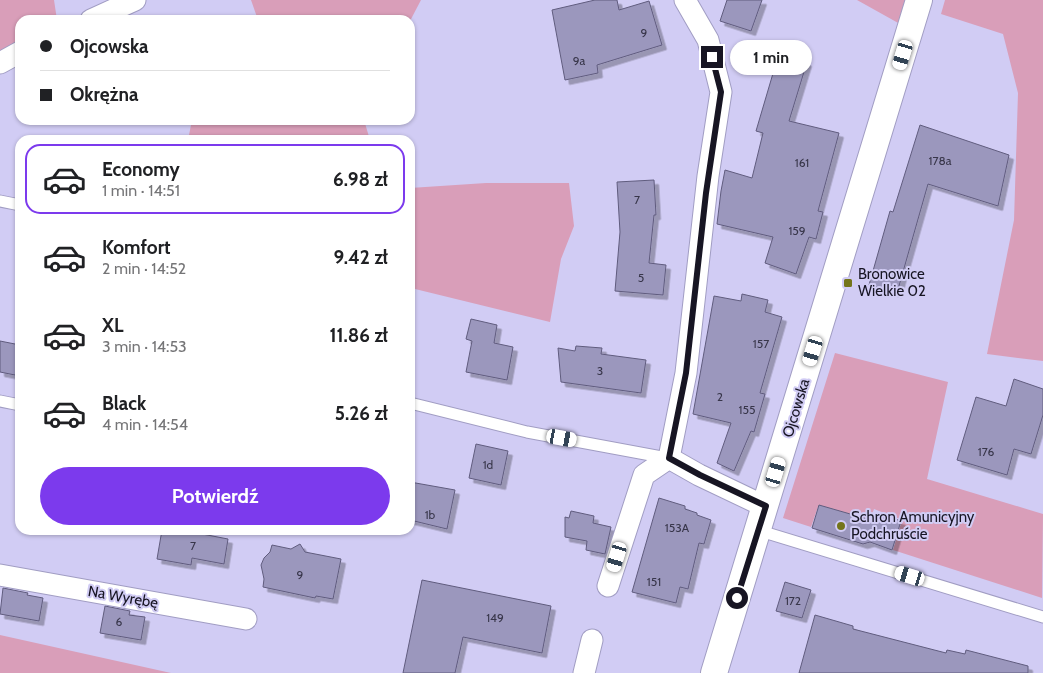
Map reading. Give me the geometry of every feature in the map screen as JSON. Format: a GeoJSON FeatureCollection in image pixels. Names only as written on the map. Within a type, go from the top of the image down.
{"type":"FeatureCollection","features":[{"type":"Feature","properties":{"kind":"street"},"geometry":{"type":"LineString","coordinates":[[101,15],[135,0]]}},
{"type":"Feature","properties":{"kind":"street"},"geometry":{"type":"LineString","coordinates":[[608,586],[644,475],[669,458],[686,373],[708,176],[721,92],[708,40],[685,0]]}},
{"type":"Feature","properties":{"kind":"street","name":"Ojcowska"},"geometry":{"type":"LineString","coordinates":[[714,673],[919,0]]}},
{"type":"Feature","properties":{"kind":"street"},"geometry":{"type":"LineString","coordinates":[[0,63],[15,55]]}},
{"type":"Feature","properties":{"kind":"street"},"geometry":{"type":"LineString","coordinates":[[669,458],[700,475],[762,518]]}},
{"type":"Feature","properties":{"kind":"street","name":"Na Wyrębę"},"geometry":{"type":"LineString","coordinates":[[0,575],[246,619]]}},
{"type":"Feature","properties":{"kind":"street"},"geometry":{"type":"LineString","coordinates":[[584,673],[592,640]]}},
{"type":"Feature","properties":{"kind":"lane"},"geometry":{"type":"LineString","coordinates":[[0,201],[15,204]]}},
{"type":"Feature","properties":{"kind":"lane"},"geometry":{"type":"LineString","coordinates":[[0,401],[15,404]]}},
{"type":"Feature","properties":{"kind":"lane"},"geometry":{"type":"LineString","coordinates":[[415,404],[526,432],[669,458]]}},
{"type":"Feature","properties":{"kind":"lane"},"geometry":{"type":"LineString","coordinates":[[762,518],[1043,617]]}},
{"type":"Feature","properties":{"kind":"shaded area"},"geometry":{"type":"Polygon","coordinates":[[[0,0],[54,0],[56,15],[15,15],[15,44],[0,51],[0,0]]]}},
{"type":"Feature","properties":{"kind":"shaded area"},"geometry":{"type":"Polygon","coordinates":[[[251,0],[421,0],[413,15],[256,15],[251,0]]]}},
{"type":"Feature","properties":{"kind":"shaded area"},"geometry":{"type":"Polygon","coordinates":[[[857,0],[907,0],[900,24],[857,0]]]}},
{"type":"Feature","properties":{"kind":"shaded area"},"geometry":{"type":"Polygon","coordinates":[[[945,0],[1043,0],[1043,361],[987,354],[1014,220],[1018,93],[1003,34],[941,14],[945,0]]]}},
{"type":"Feature","properties":{"kind":"shaded area"},"geometry":{"type":"Polygon","coordinates":[[[191,125],[366,125],[368,135],[189,135],[191,125]]]}},
{"type":"Feature","properties":{"kind":"shaded area"},"geometry":{"type":"Polygon","coordinates":[[[486,183],[569,183],[574,226],[561,259],[550,322],[415,289],[415,188],[486,183]]]}},
{"type":"Feature","properties":{"kind":"shaded area"},"geometry":{"type":"Polygon","coordinates":[[[835,353],[948,382],[927,479],[1043,514],[1042,598],[893,550],[902,520],[874,509],[870,520],[822,506],[818,507],[811,527],[783,518],[835,353]]]}},
{"type":"Feature","properties":{"kind":"shaded area"},"geometry":{"type":"Polygon","coordinates":[[[0,635],[171,673],[0,673],[0,635]]]}},
{"type":"Feature","properties":{"kind":"building"},"geometry":{"type":"Polygon","coordinates":[[[595,0],[617,0],[619,10],[649,1],[662,45],[597,65],[598,73],[565,80],[552,10],[595,0]]]}},
{"type":"Feature","properties":{"kind":"building"},"geometry":{"type":"Polygon","coordinates":[[[727,0],[762,0],[751,31],[720,21],[727,0]]]}},
{"type":"Feature","properties":{"kind":"building"},"geometry":{"type":"Polygon","coordinates":[[[779,53],[807,62],[789,121],[839,133],[818,211],[823,212],[816,239],[809,237],[796,274],[765,263],[773,237],[717,224],[725,170],[752,178],[763,133],[756,131],[779,53]]]}},
{"type":"Feature","properties":{"kind":"building"},"geometry":{"type":"Polygon","coordinates":[[[920,125],[1009,155],[998,206],[928,184],[897,293],[869,285],[890,211],[893,212],[920,125]]]}},
{"type":"Feature","properties":{"kind":"building"},"geometry":{"type":"Polygon","coordinates":[[[654,180],[656,215],[654,215],[649,263],[666,265],[663,295],[615,291],[620,232],[617,182],[654,180]]]}},
{"type":"Feature","properties":{"kind":"building"},"geometry":{"type":"Polygon","coordinates":[[[742,294],[768,300],[765,312],[782,317],[760,393],[765,394],[754,432],[751,431],[734,471],[717,463],[731,423],[693,414],[714,296],[741,301],[742,294]]]}},
{"type":"Feature","properties":{"kind":"building"},"geometry":{"type":"Polygon","coordinates":[[[471,319],[497,325],[494,343],[513,347],[507,380],[466,372],[472,341],[466,339],[471,319]]]}},
{"type":"Feature","properties":{"kind":"building"},"geometry":{"type":"Polygon","coordinates":[[[0,341],[15,344],[15,375],[0,372],[0,341]]]}},
{"type":"Feature","properties":{"kind":"building"},"geometry":{"type":"Polygon","coordinates":[[[576,346],[602,348],[601,354],[646,360],[641,393],[561,382],[558,348],[575,351],[576,346]]]}},
{"type":"Feature","properties":{"kind":"building"},"geometry":{"type":"Polygon","coordinates":[[[1014,379],[1043,389],[1043,415],[1031,454],[1014,449],[1007,475],[957,460],[976,397],[1006,406],[1014,379]]]}},
{"type":"Feature","properties":{"kind":"building"},"geometry":{"type":"Polygon","coordinates":[[[476,444],[508,451],[501,485],[469,478],[476,444]]]}},
{"type":"Feature","properties":{"kind":"building"},"geometry":{"type":"Polygon","coordinates":[[[415,483],[455,490],[447,529],[415,521],[415,483]]]}},
{"type":"Feature","properties":{"kind":"building"},"geometry":{"type":"Polygon","coordinates":[[[659,498],[685,506],[685,509],[711,520],[704,544],[699,543],[688,589],[680,587],[676,603],[632,592],[659,498]]]}},
{"type":"Feature","properties":{"kind":"building","name":"Schron Amunicyjny Podchruście"},"geometry":{"type":"Polygon","coordinates":[[[819,505],[878,522],[880,514],[901,521],[892,550],[870,542],[863,544],[812,528],[819,505]]]}},
{"type":"Feature","properties":{"kind":"building"},"geometry":{"type":"Polygon","coordinates":[[[571,511],[594,516],[593,523],[611,527],[605,554],[586,550],[587,541],[565,537],[565,517],[569,518],[571,511]]]}},
{"type":"Feature","properties":{"kind":"building"},"geometry":{"type":"Polygon","coordinates":[[[161,535],[207,535],[228,539],[224,564],[192,558],[191,565],[157,559],[161,535]]]}},
{"type":"Feature","properties":{"kind":"building"},"geometry":{"type":"Polygon","coordinates":[[[300,544],[305,552],[341,559],[333,599],[316,596],[315,598],[263,587],[264,579],[261,565],[264,558],[270,552],[272,545],[291,549],[300,544]]]}},
{"type":"Feature","properties":{"kind":"building"},"geometry":{"type":"Polygon","coordinates":[[[422,580],[551,606],[542,653],[463,637],[455,673],[403,673],[422,580]]]}},
{"type":"Feature","properties":{"kind":"building"},"geometry":{"type":"Polygon","coordinates":[[[785,582],[811,590],[802,618],[776,611],[785,582]]]}},
{"type":"Feature","properties":{"kind":"building"},"geometry":{"type":"Polygon","coordinates":[[[3,588],[43,598],[39,621],[0,614],[3,588]]]}},
{"type":"Feature","properties":{"kind":"building"},"geometry":{"type":"Polygon","coordinates":[[[105,606],[130,611],[129,615],[145,617],[141,640],[100,633],[105,606]]]}},
{"type":"Feature","properties":{"kind":"building"},"geometry":{"type":"Polygon","coordinates":[[[815,615],[853,626],[853,629],[946,653],[947,650],[965,654],[966,650],[1028,666],[1028,673],[799,673],[815,615]]]}},
{"type":"Feature","properties":{"kind":"place","name":"Bronowice Wielkie 02"},"geometry":{"type":"Point","coordinates":[848,283]}},
{"type":"Feature","properties":{"kind":"place","name":"Schron Amunicyjny Podchruście"},"geometry":{"type":"Point","coordinates":[841,526]}},
{"type":"Feature","properties":{"kind":"route"},"geometry":{"type":"LineString","coordinates":[[712,57],[721,92],[706,193],[686,373],[669,458],[766,506],[737,598]]}}]}
